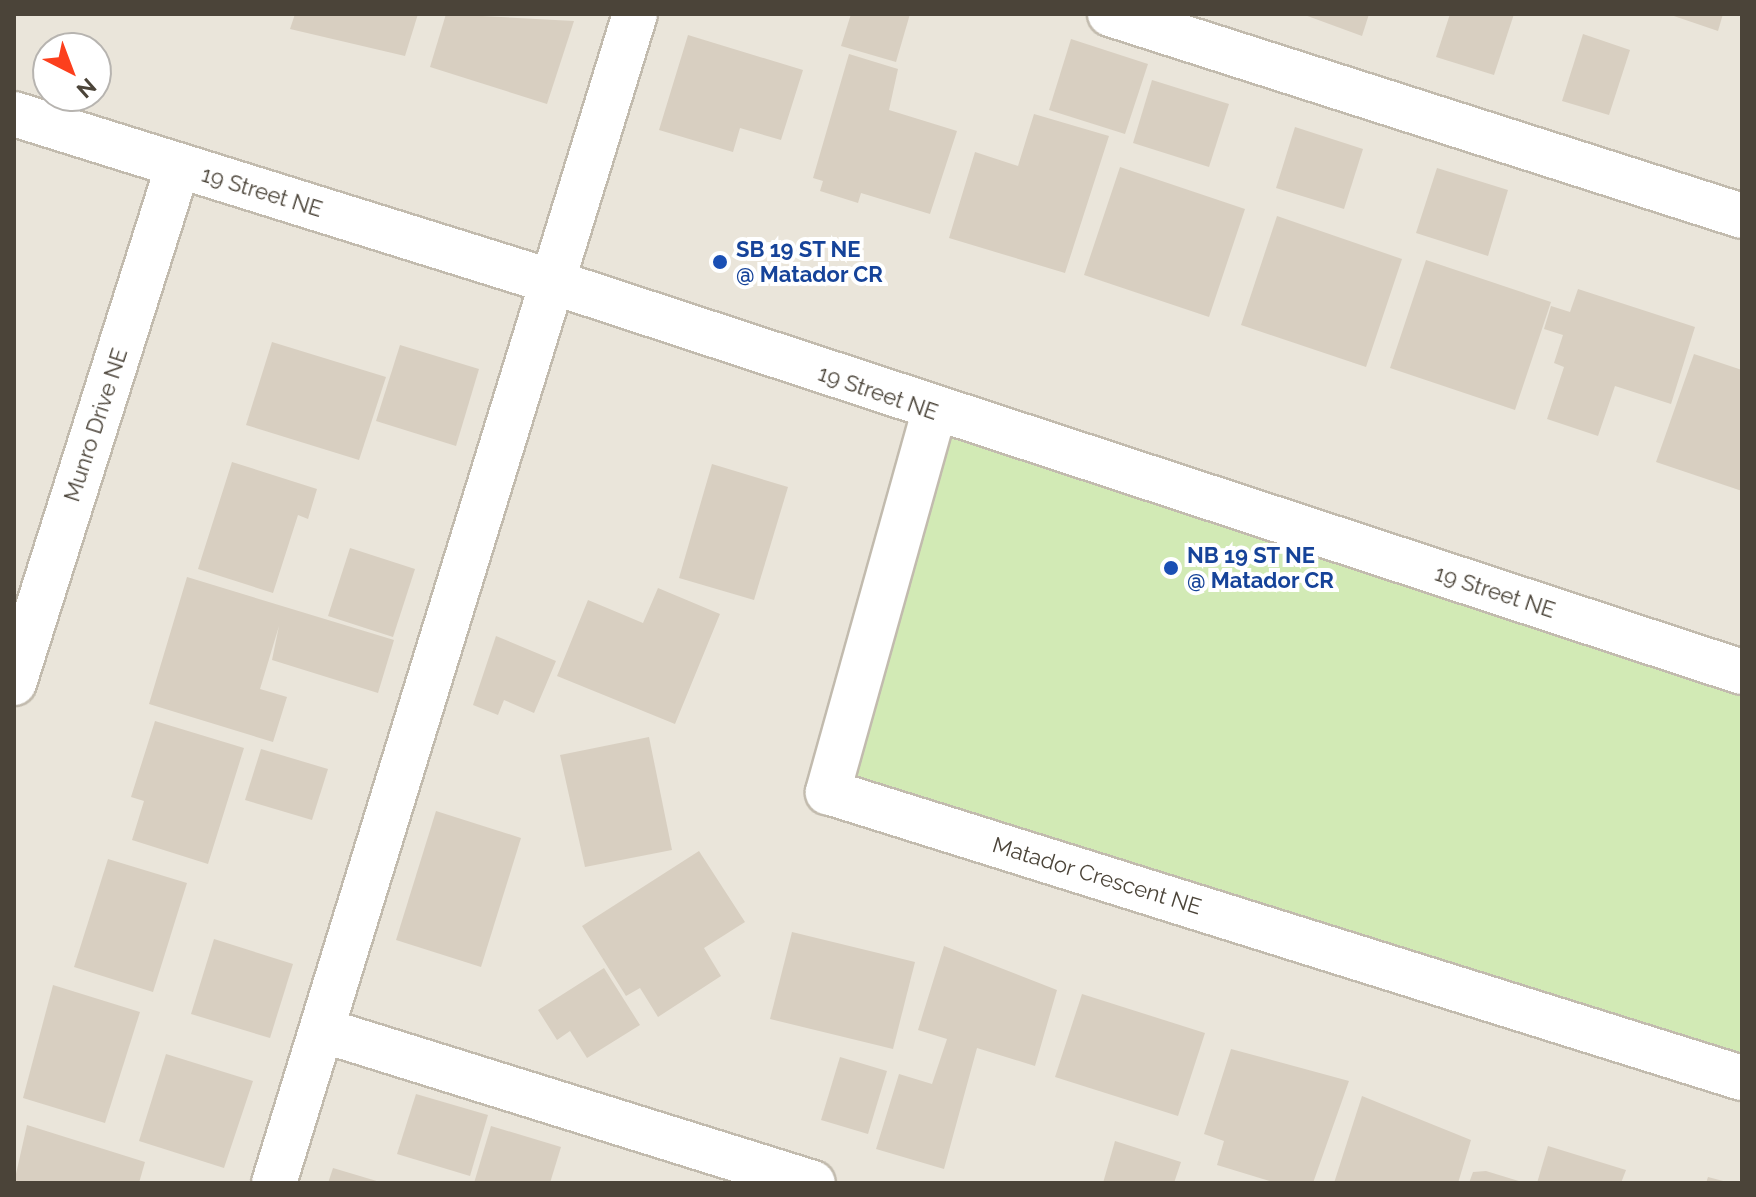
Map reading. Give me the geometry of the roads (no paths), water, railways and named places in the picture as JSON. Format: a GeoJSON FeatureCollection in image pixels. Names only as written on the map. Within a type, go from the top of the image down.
{"type":"FeatureCollection","features":[{"type":"Feature","properties":{"kind":"street"},"geometry":{"type":"LineString","coordinates":[[274,1183],[556,283],[635,14]]}},
{"type":"Feature","properties":{"kind":"street"},"geometry":{"type":"LineString","coordinates":[[1110,14],[1742,216]]}},
{"type":"Feature","properties":{"kind":"street","name":"19 Street NE"},"geometry":{"type":"LineString","coordinates":[[14,114],[556,283],[934,412],[1742,672]]}},
{"type":"Feature","properties":{"kind":"street","name":"Munro Drive NE"},"geometry":{"type":"LineString","coordinates":[[14,683],[178,166]]}},
{"type":"Feature","properties":{"kind":"street","name":"Matador Crescent NE"},"geometry":{"type":"LineString","coordinates":[[934,412],[828,792],[1742,1078]]}},
{"type":"Feature","properties":{"kind":"street"},"geometry":{"type":"LineString","coordinates":[[322,1030],[813,1183]]}},
{"type":"Feature","properties":{"kind":"place","name":"SB 19 ST NE @ Matador CR"},"geometry":{"type":"Point","coordinates":[720,262]}},
{"type":"Feature","properties":{"kind":"place","name":"NB 19 ST NE @ Matador CR"},"geometry":{"type":"Point","coordinates":[1171,568]}}]}
